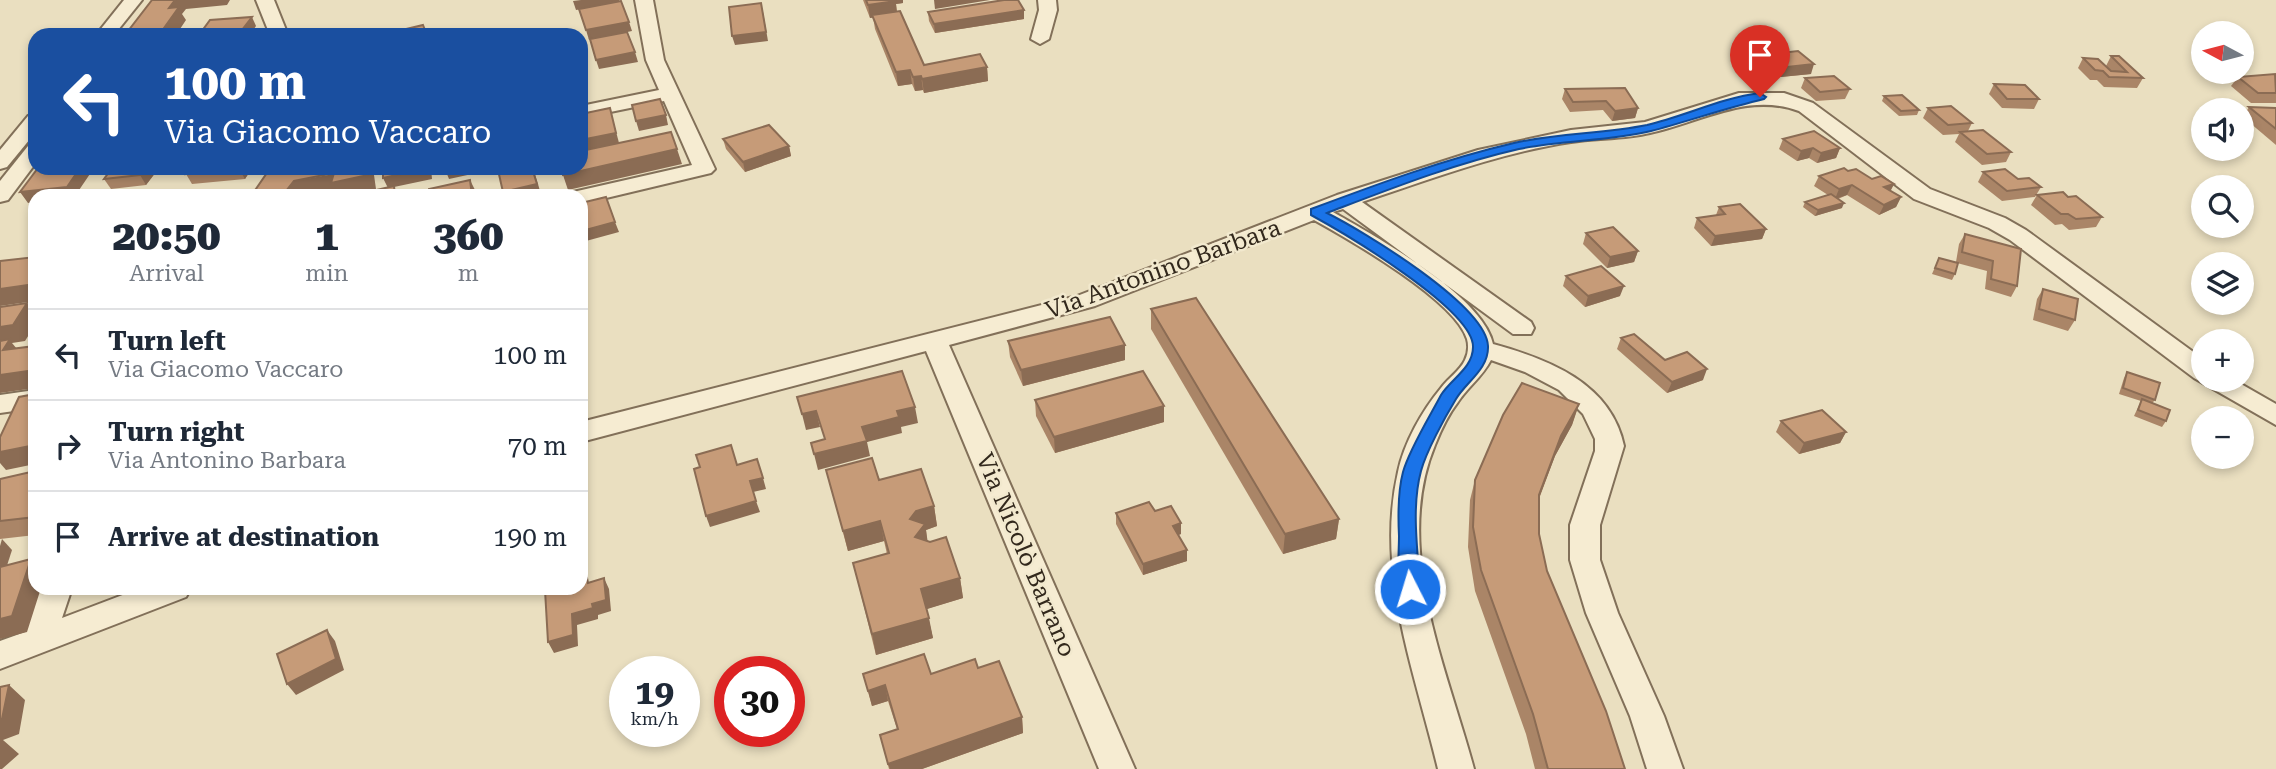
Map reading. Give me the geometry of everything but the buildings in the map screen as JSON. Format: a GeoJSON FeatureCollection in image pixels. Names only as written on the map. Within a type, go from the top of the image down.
{"type":"FeatureCollection","features":[{"type":"Feature","properties":{"kind":"street"},"geometry":{"type":"LineString","coordinates":[[265,0],[276,28]]}},
{"type":"Feature","properties":{"kind":"street"},"geometry":{"type":"LineString","coordinates":[[588,195],[704,169],[655,60],[643,0]]}},
{"type":"Feature","properties":{"kind":"street"},"geometry":{"type":"LineString","coordinates":[[1040,39],[1048,10],[1047,0]]}},
{"type":"Feature","properties":{"kind":"street"},"geometry":{"type":"LineString","coordinates":[[113,28],[141,4]]}},
{"type":"Feature","properties":{"kind":"street"},"geometry":{"type":"LineString","coordinates":[[130,28],[141,4]]}},
{"type":"Feature","properties":{"kind":"street"},"geometry":{"type":"LineString","coordinates":[[588,111],[669,94]]}},
{"type":"Feature","properties":{"kind":"street","name":"Via Antonino Barbara"},"geometry":{"type":"LineString","coordinates":[[588,430],[1086,301],[1411,176],[1516,146],[1571,136],[1647,128],[1739,99],[1784,99],[1815,113],[1922,194],[1997,223],[2018,235],[2191,363]]}},
{"type":"Feature","properties":{"kind":"street"},"geometry":{"type":"LineString","coordinates":[[0,195],[28,135]]}},
{"type":"Feature","properties":{"kind":"street"},"geometry":{"type":"LineString","coordinates":[[1345,200],[1522,328]]}},
{"type":"Feature","properties":{"kind":"street"},"geometry":{"type":"LineString","coordinates":[[1316,212],[1354,233],[1441,294],[1467,317],[1479,337],[1481,349],[1475,366],[1449,395],[1412,471],[1407,523],[1407,565],[1413,612],[1456,769]]}},
{"type":"Feature","properties":{"kind":"street","name":"Via Nicolò Barrano"},"geometry":{"type":"LineString","coordinates":[[934,341],[1117,769]]}},
{"type":"Feature","properties":{"kind":"street"},"geometry":{"type":"LineString","coordinates":[[1481,349],[1527,361],[1550,372],[1578,394],[1599,417],[1610,446],[1586,523],[1584,555],[1596,602],[1635,685],[1665,769]]}},
{"type":"Feature","properties":{"kind":"street"},"geometry":{"type":"LineString","coordinates":[[2235,392],[2276,416]]}},
{"type":"Feature","properties":{"kind":"street"},"geometry":{"type":"LineString","coordinates":[[0,404],[28,400]]}},
{"type":"Feature","properties":{"kind":"street"},"geometry":{"type":"LineString","coordinates":[[38,642],[54,595]]}},
{"type":"Feature","properties":{"kind":"street"},"geometry":{"type":"LineString","coordinates":[[0,655],[157,595]]}},
{"type":"Feature","properties":{"kind":"route"},"geometry":{"type":"LineString","coordinates":[[1410,589],[1407,523],[1412,471],[1449,395],[1475,366],[1481,349],[1479,337],[1467,317],[1441,294],[1354,233],[1316,212],[1411,176],[1485,154],[1571,136],[1647,128],[1739,99],[1760,97]]}}]}
